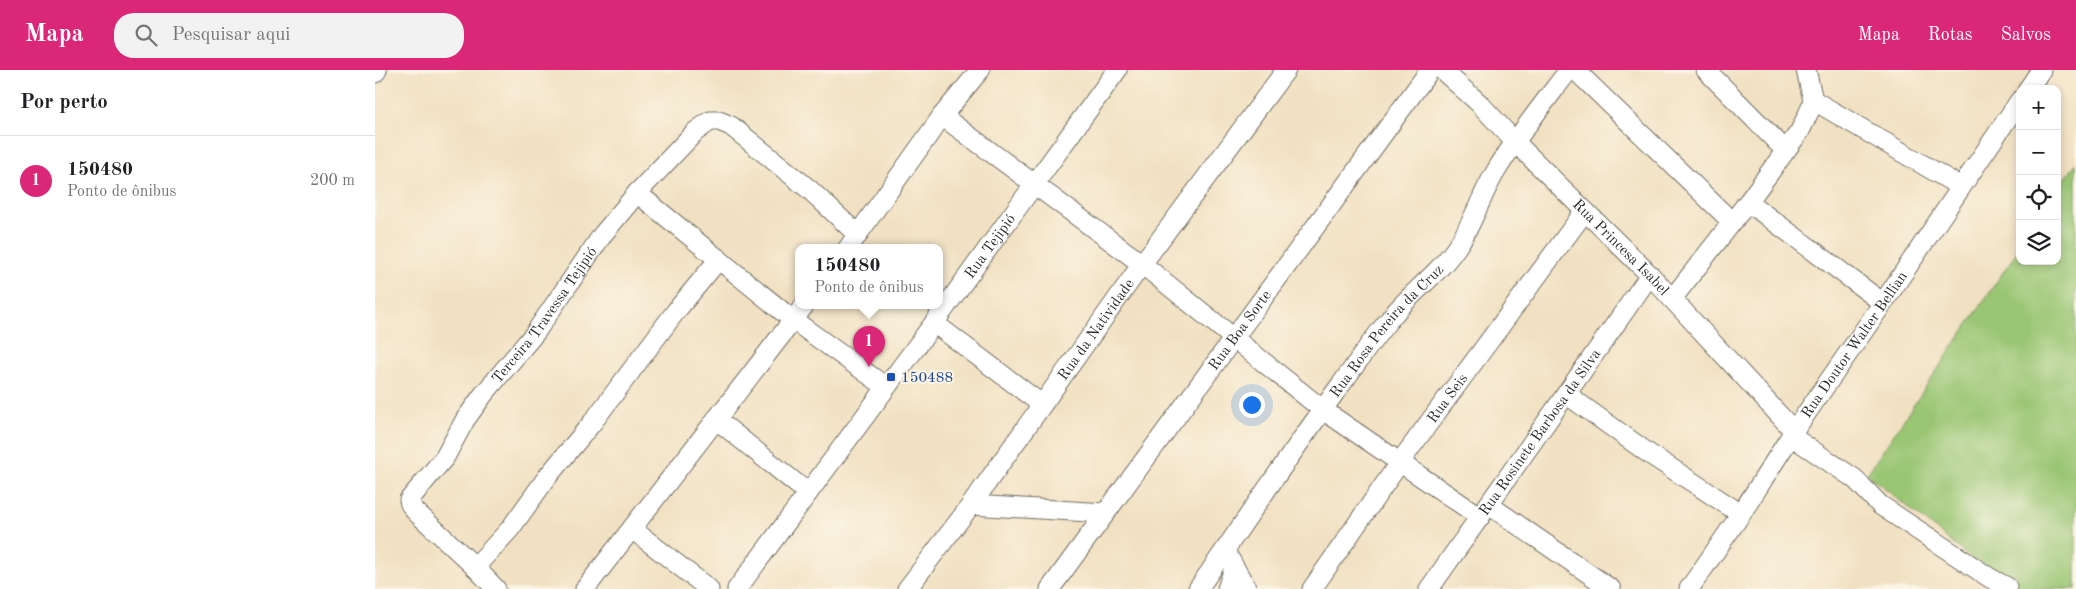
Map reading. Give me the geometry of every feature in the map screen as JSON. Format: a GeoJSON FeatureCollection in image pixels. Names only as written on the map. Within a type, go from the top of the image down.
{"type":"FeatureCollection","features":[{"type":"Feature","properties":{"kind":"street"},"geometry":{"type":"LineString","coordinates":[[886,386],[799,313],[719,259],[637,193],[695,132],[710,120],[719,121],[731,126],[810,190],[853,241],[942,116],[980,70]]}},
{"type":"Feature","properties":{"kind":"street","name":"Rua da Natividade"},"geometry":{"type":"LineString","coordinates":[[907,589],[971,505],[1141,264],[1286,70]]}},
{"type":"Feature","properties":{"kind":"street","name":"Rua Boa Sorte"},"geometry":{"type":"LineString","coordinates":[[1050,589],[1430,70]]}},
{"type":"Feature","properties":{"kind":"street","name":"Rua Princesa Isabel"},"geometry":{"type":"LineString","coordinates":[[1442,70],[1480,104],[1515,142],[1650,275],[1792,434],[1855,479],[1880,505],[1990,578],[2007,587]]}},
{"type":"Feature","properties":{"kind":"street","name":"Rua Rosa Pereira da Cruz"},"geometry":{"type":"LineString","coordinates":[[1199,589],[1388,320],[1429,280],[1459,245],[1469,228],[1481,196],[1515,142],[1569,70]]}},
{"type":"Feature","properties":{"kind":"street"},"geometry":{"type":"LineString","coordinates":[[1575,70],[1732,222]]}},
{"type":"Feature","properties":{"kind":"street"},"geometry":{"type":"LineString","coordinates":[[1706,70],[1784,149]]}},
{"type":"Feature","properties":{"kind":"street"},"geometry":{"type":"LineString","coordinates":[[1672,299],[1748,202],[1784,149],[1799,131],[1813,100],[1806,70]]}},
{"type":"Feature","properties":{"kind":"street","name":"Rua Tejipió"},"geometry":{"type":"LineString","coordinates":[[737,589],[934,323],[1114,71]]}},
{"type":"Feature","properties":{"kind":"street"},"geometry":{"type":"LineString","coordinates":[[1813,100],[1961,186]]}},
{"type":"Feature","properties":{"kind":"street","name":"Rua Doutor Walter Bellian"},"geometry":{"type":"LineString","coordinates":[[1689,589],[1741,514],[1792,434],[2016,106]]}},
{"type":"Feature","properties":{"kind":"street"},"geometry":{"type":"LineString","coordinates":[[942,116],[1141,264],[1323,410],[1400,462],[1611,589]]}},
{"type":"Feature","properties":{"kind":"street","name":"Terceira Travessa Tejipió"},"geometry":{"type":"LineString","coordinates":[[496,589],[415,511],[409,500],[445,457],[465,420],[483,395],[535,333],[603,234],[637,193]]}},
{"type":"Feature","properties":{"kind":"street"},"geometry":{"type":"LineString","coordinates":[[1748,202],[1883,303]]}},
{"type":"Feature","properties":{"kind":"street","name":"Rua Seis"},"geometry":{"type":"LineString","coordinates":[[1312,589],[1400,462],[1585,211]]}},
{"type":"Feature","properties":{"kind":"street"},"geometry":{"type":"LineString","coordinates":[[475,567],[510,529],[676,311],[719,259]]}},
{"type":"Feature","properties":{"kind":"street","name":"Rua Rosinete Barbosa da Silva"},"geometry":{"type":"LineString","coordinates":[[1429,589],[1650,275]]}},
{"type":"Feature","properties":{"kind":"street"},"geometry":{"type":"LineString","coordinates":[[585,589],[799,313]]}},
{"type":"Feature","properties":{"kind":"street"},"geometry":{"type":"LineString","coordinates":[[934,323],[1041,404]]}},
{"type":"Feature","properties":{"kind":"street"},"geometry":{"type":"LineString","coordinates":[[1566,394],[1648,453],[1741,514]]}},
{"type":"Feature","properties":{"kind":"street"},"geometry":{"type":"LineString","coordinates":[[716,419],[808,492]]}},
{"type":"Feature","properties":{"kind":"street"},"geometry":{"type":"LineString","coordinates":[[971,505],[1106,513]]}},
{"type":"Feature","properties":{"kind":"street"},"geometry":{"type":"LineString","coordinates":[[632,529],[709,589]]}},
{"type":"Feature","properties":{"kind":"street"},"geometry":{"type":"LineString","coordinates":[[1225,551],[1247,589]]}},
{"type":"Feature","properties":{"kind":"street"},"geometry":{"type":"LineString","coordinates":[[1227,589],[1234,568]]}},
{"type":"Feature","properties":{"kind":"green space"},"geometry":{"type":"Polygon","coordinates":[[[2076,163],[2076,589],[2009,589],[1867,474],[2016,253],[2016,265],[2061,265],[2061,185],[2076,163]]]}},
{"type":"Feature","properties":{"kind":"place","name":"150480"},"geometry":{"type":"Point","coordinates":[869,367]}},
{"type":"Feature","properties":{"kind":"place","name":"150488"},"geometry":{"type":"Point","coordinates":[891,377]}}]}
